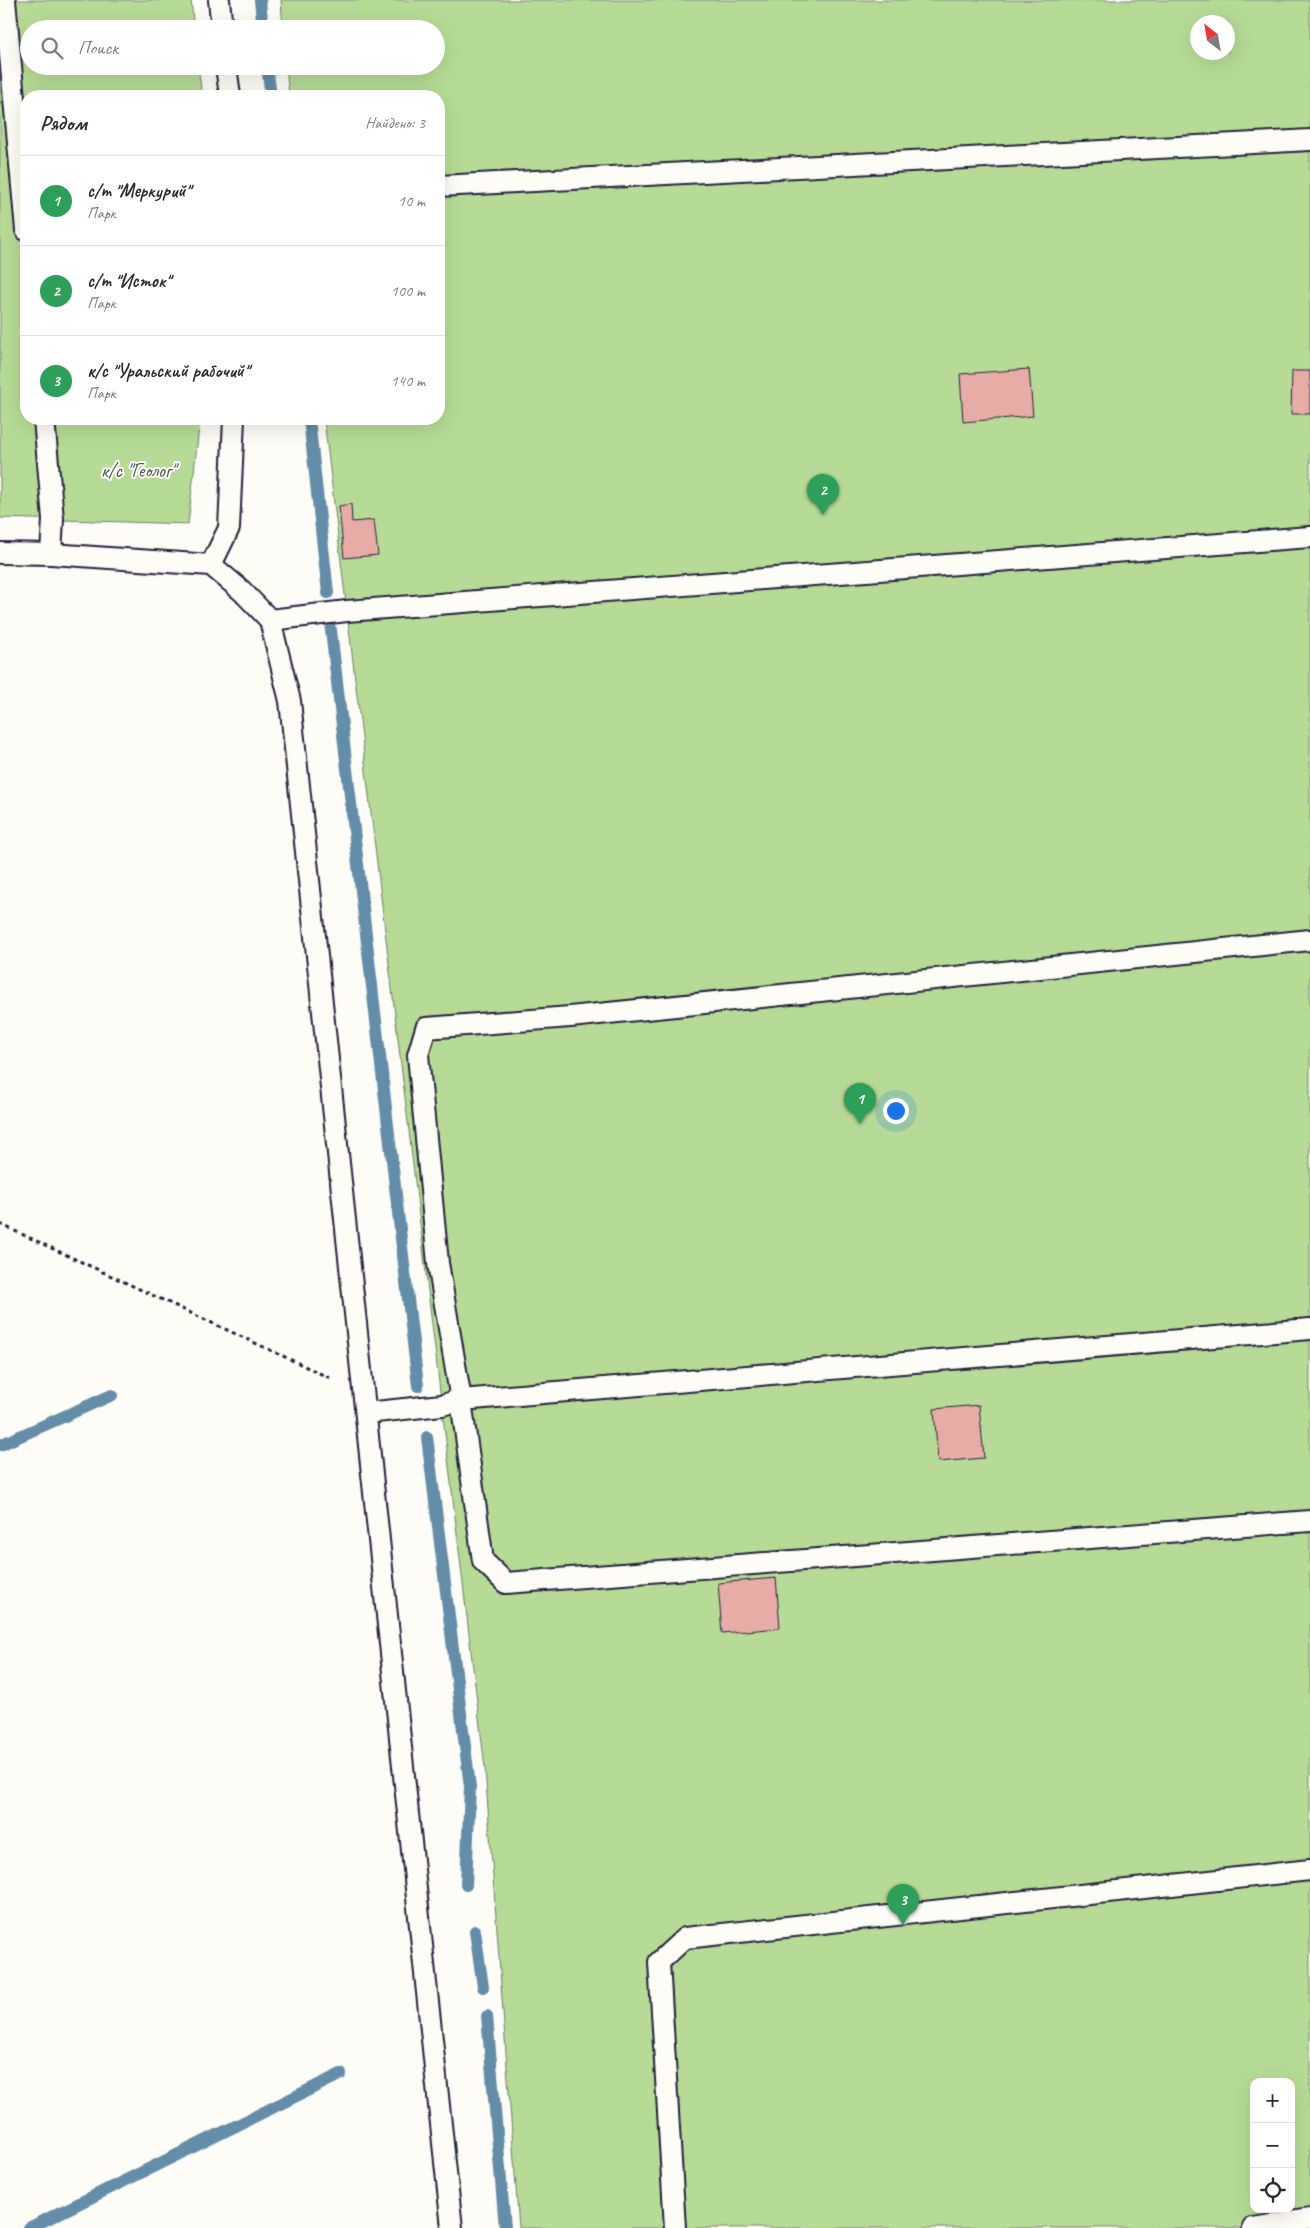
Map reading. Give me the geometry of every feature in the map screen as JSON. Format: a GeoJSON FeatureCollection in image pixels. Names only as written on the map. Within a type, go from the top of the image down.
{"type":"FeatureCollection","features":[{"type":"Feature","properties":{"kind":"lane"},"geometry":{"type":"LineString","coordinates":[[5,0],[20,164]]}},
{"type":"Feature","properties":{"kind":"lane"},"geometry":{"type":"LineString","coordinates":[[219,0],[221,20]]}},
{"type":"Feature","properties":{"kind":"lane"},"geometry":{"type":"LineString","coordinates":[[227,75],[229,90]]}},
{"type":"Feature","properties":{"kind":"lane"},"geometry":{"type":"LineString","coordinates":[[445,186],[1310,140]]}},
{"type":"Feature","properties":{"kind":"lane"},"geometry":{"type":"LineString","coordinates":[[45,425],[53,519],[51,554]]}},
{"type":"Feature","properties":{"kind":"lane"},"geometry":{"type":"LineString","coordinates":[[211,565],[230,528],[234,425]]}},
{"type":"Feature","properties":{"kind":"lane"},"geometry":{"type":"LineString","coordinates":[[270,620],[377,609],[1310,537]]}},
{"type":"Feature","properties":{"kind":"lane"},"geometry":{"type":"LineString","coordinates":[[0,553],[51,554],[211,565],[242,591],[270,620],[290,701],[452,2228]]}},
{"type":"Feature","properties":{"kind":"lane"},"geometry":{"type":"LineString","coordinates":[[1310,940],[570,1017],[426,1028],[418,1055],[438,1263],[461,1400],[483,1561],[506,1583],[1310,1521]]}},
{"type":"Feature","properties":{"kind":"lane"},"geometry":{"type":"LineString","coordinates":[[365,1403],[442,1405],[461,1400],[1310,1329]]}},
{"type":"Feature","properties":{"kind":"lane"},"geometry":{"type":"LineString","coordinates":[[675,2228],[659,1962],[685,1938],[1310,1870]]}},
{"type":"Feature","properties":{"kind":"lane"},"geometry":{"type":"LineString","coordinates":[[1253,2228],[1310,2219]]}},
{"type":"Feature","properties":{"kind":"path"},"geometry":{"type":"LineString","coordinates":[[0,1224],[365,1403]]}},
{"type":"Feature","properties":{"kind":"green space","name":"к/с \"Геолог\""},"geometry":{"type":"Polygon","coordinates":[[[0,0],[191,0],[193,20],[20,20],[20,75],[199,75],[201,90],[20,90],[20,425],[199,425],[188,524],[0,518],[0,0]]]}},
{"type":"Feature","properties":{"kind":"green space"},"geometry":{"type":"Polygon","coordinates":[[[281,0],[1310,0],[1310,2228],[519,2228],[485,1768],[325,425],[445,425],[445,90],[288,90],[287,75],[445,75],[445,20],[282,20],[281,0]]]}},
{"type":"Feature","properties":{"kind":"building"},"geometry":{"type":"Polygon","coordinates":[[[1029,369],[1033,416],[963,422],[960,374],[1029,369]]]}},
{"type":"Feature","properties":{"kind":"building"},"geometry":{"type":"Polygon","coordinates":[[[1292,371],[1310,371],[1310,414],[1291,414],[1292,371]]]}},
{"type":"Feature","properties":{"kind":"building"},"geometry":{"type":"Polygon","coordinates":[[[351,504],[352,522],[374,520],[378,555],[344,558],[339,506],[351,504]]]}},
{"type":"Feature","properties":{"kind":"building"},"geometry":{"type":"Polygon","coordinates":[[[979,1405],[984,1458],[938,1462],[934,1409],[979,1405]]]}},
{"type":"Feature","properties":{"kind":"building"},"geometry":{"type":"Polygon","coordinates":[[[776,1578],[780,1628],[722,1633],[718,1583],[776,1578]]]}},
{"type":"Feature","properties":{"kind":"waterway"},"geometry":{"type":"LineString","coordinates":[[260,0],[262,20]]}},
{"type":"Feature","properties":{"kind":"waterway"},"geometry":{"type":"LineString","coordinates":[[268,75],[270,90]]}},
{"type":"Feature","properties":{"kind":"waterway"},"geometry":{"type":"LineString","coordinates":[[310,425],[328,593]]}},
{"type":"Feature","properties":{"kind":"waterway"},"geometry":{"type":"LineString","coordinates":[[331,630],[418,1386]]}},
{"type":"Feature","properties":{"kind":"waterway"},"geometry":{"type":"LineString","coordinates":[[0,1445],[112,1395]]}},
{"type":"Feature","properties":{"kind":"waterway"},"geometry":{"type":"LineString","coordinates":[[427,1437],[470,1787],[466,1885]]}},
{"type":"Feature","properties":{"kind":"waterway"},"geometry":{"type":"LineString","coordinates":[[475,1931],[483,1987]]}},
{"type":"Feature","properties":{"kind":"waterway"},"geometry":{"type":"LineString","coordinates":[[487,2016],[505,2228]]}},
{"type":"Feature","properties":{"kind":"waterway"},"geometry":{"type":"LineString","coordinates":[[29,2228],[341,2074]]}},
{"type":"Feature","properties":{"kind":"place","name":"с/т \"Исток\""},"geometry":{"type":"Point","coordinates":[823,515]}},
{"type":"Feature","properties":{"kind":"place","name":"с/т \"Меркурий\""},"geometry":{"type":"Point","coordinates":[860,1124]}},
{"type":"Feature","properties":{"kind":"place","name":"к/с \"Уральский рабочий\""},"geometry":{"type":"Point","coordinates":[903,1925]}}]}
